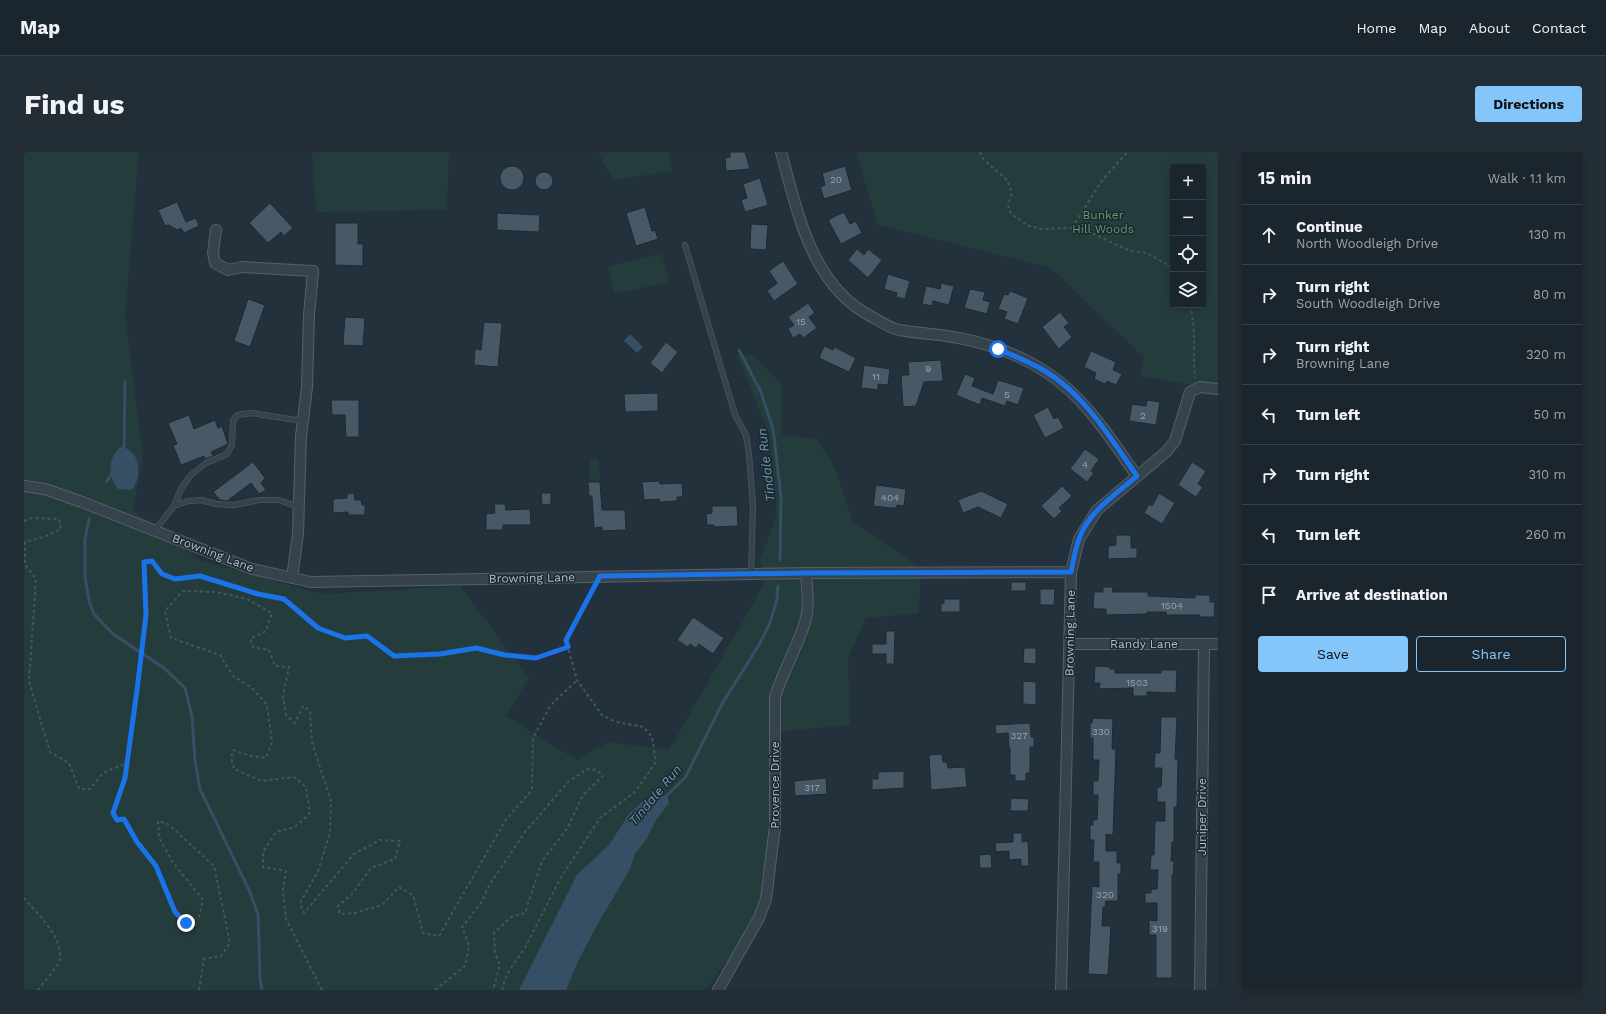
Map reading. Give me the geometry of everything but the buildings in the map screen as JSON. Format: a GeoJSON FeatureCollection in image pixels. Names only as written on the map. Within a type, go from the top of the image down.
{"type":"FeatureCollection","features":[{"type":"Feature","properties":{"kind":"street"},"geometry":{"type":"LineString","coordinates":[[781,152],[807,239],[817,262],[838,292],[860,311],[896,329],[954,337],[998,349],[1046,371],[1066,386],[1100,423],[1137,476]]}},
{"type":"Feature","properties":{"kind":"street"},"geometry":{"type":"LineString","coordinates":[[216,230],[213,253],[215,263],[228,270],[242,268],[313,271],[299,507],[292,578]]}},
{"type":"Feature","properties":{"kind":"street"},"geometry":{"type":"LineString","coordinates":[[1071,572],[1079,539],[1097,510],[1166,452],[1175,441],[1187,397],[1199,387],[1218,389]]}},
{"type":"Feature","properties":{"kind":"street","name":"Browning Lane"},"geometry":{"type":"LineString","coordinates":[[24,486],[45,489],[155,530],[252,569],[311,582],[806,573],[1071,572],[1061,990]]}},
{"type":"Feature","properties":{"kind":"street","name":"Provence Drive"},"geometry":{"type":"LineString","coordinates":[[718,990],[759,918],[766,899],[775,826],[775,697],[781,678],[805,621],[807,603],[806,573]]}},
{"type":"Feature","properties":{"kind":"street","name":"Randy Lane"},"geometry":{"type":"LineString","coordinates":[[1070,644],[1218,644]]}},
{"type":"Feature","properties":{"kind":"street","name":"Juniper Drive"},"geometry":{"type":"LineString","coordinates":[[1200,990],[1204,644]]}},
{"type":"Feature","properties":{"kind":"lane"},"geometry":{"type":"LineString","coordinates":[[685,245],[735,415],[746,435],[753,506],[751,574]]}},
{"type":"Feature","properties":{"kind":"lane"},"geometry":{"type":"LineString","coordinates":[[155,530],[174,506],[181,489],[191,475],[206,463],[227,454],[232,445],[233,421],[237,415],[251,413],[303,421]]}},
{"type":"Feature","properties":{"kind":"lane"},"geometry":{"type":"LineString","coordinates":[[174,506],[188,501],[202,500],[216,504],[234,506],[259,500],[278,500],[299,507]]}},
{"type":"Feature","properties":{"kind":"path"},"geometry":{"type":"LineString","coordinates":[[980,152],[984,160],[1007,180],[1012,193],[1008,205],[1011,214],[1014,217],[1029,226],[1042,229],[1072,228],[1089,232],[1130,252],[1147,253],[1170,266]]}},
{"type":"Feature","properties":{"kind":"path"},"geometry":{"type":"LineString","coordinates":[[1072,228],[1101,182],[1127,152]]}},
{"type":"Feature","properties":{"kind":"path"},"geometry":{"type":"LineString","coordinates":[[1190,308],[1195,340],[1193,367],[1199,387]]}},
{"type":"Feature","properties":{"kind":"path"},"geometry":{"type":"LineString","coordinates":[[24,521],[32,518],[59,519],[61,529],[46,536],[25,542],[25,565],[36,579],[29,681],[50,752],[69,763],[79,789],[90,789],[102,773],[127,763]]}},
{"type":"Feature","properties":{"kind":"path"},"geometry":{"type":"LineString","coordinates":[[200,990],[204,959],[221,956],[230,943],[214,866],[168,824],[158,821],[159,838],[166,851],[174,864],[203,900],[199,917],[186,923],[175,912],[156,866],[137,842],[124,819],[117,820],[113,813],[125,778],[146,615],[144,562],[152,561],[162,574],[175,579],[200,576],[258,594],[284,599],[318,628],[345,638],[367,636],[394,656],[440,654],[476,648],[505,655],[536,658],[568,647]]}},
{"type":"Feature","properties":{"kind":"path"},"geometry":{"type":"LineString","coordinates":[[502,990],[507,974],[526,946],[560,879],[600,818],[636,792],[656,762],[652,737],[644,727],[616,722],[602,715],[577,680],[566,640],[600,576]]}},
{"type":"Feature","properties":{"kind":"path"},"geometry":{"type":"LineString","coordinates":[[322,990],[286,919],[283,890],[286,871],[263,867],[263,852],[276,832],[295,827],[310,813],[306,787],[294,777],[262,781],[234,769],[231,757],[234,750],[250,756],[266,758],[272,744],[268,705],[252,688],[234,676],[220,655],[171,638],[165,611],[183,591],[216,592],[247,599],[272,613],[266,631],[250,639],[253,647],[269,650],[275,666],[289,667],[283,696],[286,716],[295,723],[304,706],[310,711],[312,742],[331,801],[330,833],[318,871],[300,903],[304,913],[354,854],[380,840],[400,841],[395,859],[370,868],[353,893],[338,906],[340,914],[355,913],[382,904],[399,887],[413,895],[423,933],[438,936],[506,821],[532,790],[533,738],[550,706],[577,680]]}},
{"type":"Feature","properties":{"kind":"path"},"geometry":{"type":"LineString","coordinates":[[435,990],[465,966],[469,946],[462,926],[481,903],[490,884],[525,832],[568,782],[587,769],[597,770],[603,776],[583,795],[567,829],[542,861],[525,914],[511,917],[494,933],[495,953],[500,965],[493,990]]}},
{"type":"Feature","properties":{"kind":"path"},"geometry":{"type":"LineString","coordinates":[[24,898],[45,923],[59,943],[59,962],[38,990]]}},
{"type":"Feature","properties":{"kind":"green space"},"geometry":{"type":"Polygon","coordinates":[[[24,152],[139,152],[125,314],[143,457],[133,510],[200,560],[322,594],[460,586],[529,678],[506,716],[577,760],[608,742],[669,750],[764,584],[760,560],[777,515],[769,434],[737,355],[752,355],[782,384],[782,435],[817,439],[836,470],[852,520],[921,569],[919,613],[866,618],[848,658],[850,725],[774,732],[766,905],[706,990],[24,990],[24,152]]]}},
{"type":"Feature","properties":{"kind":"green space"},"geometry":{"type":"Polygon","coordinates":[[[312,152],[449,152],[447,210],[316,212],[312,152]]]}},
{"type":"Feature","properties":{"kind":"green space"},"geometry":{"type":"Polygon","coordinates":[[[598,152],[669,152],[672,171],[613,180],[598,152]]]}},
{"type":"Feature","properties":{"kind":"green space","name":"Bunker Hill Woods"},"geometry":{"type":"Polygon","coordinates":[[[856,152],[1218,152],[1218,389],[1140,376],[1143,357],[1051,268],[878,225],[856,152]]]}},
{"type":"Feature","properties":{"kind":"green space"},"geometry":{"type":"Polygon","coordinates":[[[662,254],[669,282],[614,294],[608,266],[662,254]]]}},
{"type":"Feature","properties":{"kind":"green space"},"geometry":{"type":"Polygon","coordinates":[[[590,459],[599,459],[600,480],[590,480],[590,459]]]}},
{"type":"Feature","properties":{"kind":"water"},"geometry":{"type":"Polygon","coordinates":[[[630,334],[643,347],[637,353],[624,341],[630,334]]]}},
{"type":"Feature","properties":{"kind":"water"},"geometry":{"type":"Polygon","coordinates":[[[120,447],[132,452],[138,464],[138,478],[132,490],[118,489],[112,478],[110,467],[111,462],[120,447]]]}},
{"type":"Feature","properties":{"kind":"water"},"geometry":{"type":"Polygon","coordinates":[[[655,796],[667,796],[669,803],[656,820],[647,838],[635,854],[630,869],[579,959],[566,990],[519,990],[577,875],[609,845],[629,814],[643,801],[655,796]]]}},
{"type":"Feature","properties":{"kind":"waterway","name":"Tindale Run"},"geometry":{"type":"LineString","coordinates":[[739,350],[761,392],[773,429],[781,497],[780,560]]}},
{"type":"Feature","properties":{"kind":"waterway"},"geometry":{"type":"LineString","coordinates":[[124,450],[125,381]]}},
{"type":"Feature","properties":{"kind":"waterway"},"geometry":{"type":"LineString","coordinates":[[107,481],[112,473]]}},
{"type":"Feature","properties":{"kind":"waterway"},"geometry":{"type":"LineString","coordinates":[[89,519],[85,540],[85,577],[89,601],[94,614],[113,634],[164,668],[185,688],[192,716],[195,761],[200,789],[249,890],[258,914],[260,977],[262,990]]}},
{"type":"Feature","properties":{"kind":"waterway","name":"Tindale Run"},"geometry":{"type":"LineString","coordinates":[[664,798],[685,778],[723,702],[759,645],[770,623],[777,599],[778,586]]}},
{"type":"Feature","properties":{"kind":"route"},"geometry":{"type":"LineString","coordinates":[[186,923],[175,912],[156,866],[137,842],[124,819],[117,820],[113,813],[125,778],[137,690],[146,615],[144,562],[152,561],[162,574],[175,579],[200,576],[258,594],[284,599],[318,628],[345,638],[367,636],[394,656],[440,654],[476,648],[505,655],[536,658],[568,647],[566,640],[600,576],[806,573],[1071,572],[1079,539],[1097,510],[1137,476],[1100,423],[1066,386],[1046,371],[998,349]]}}]}
